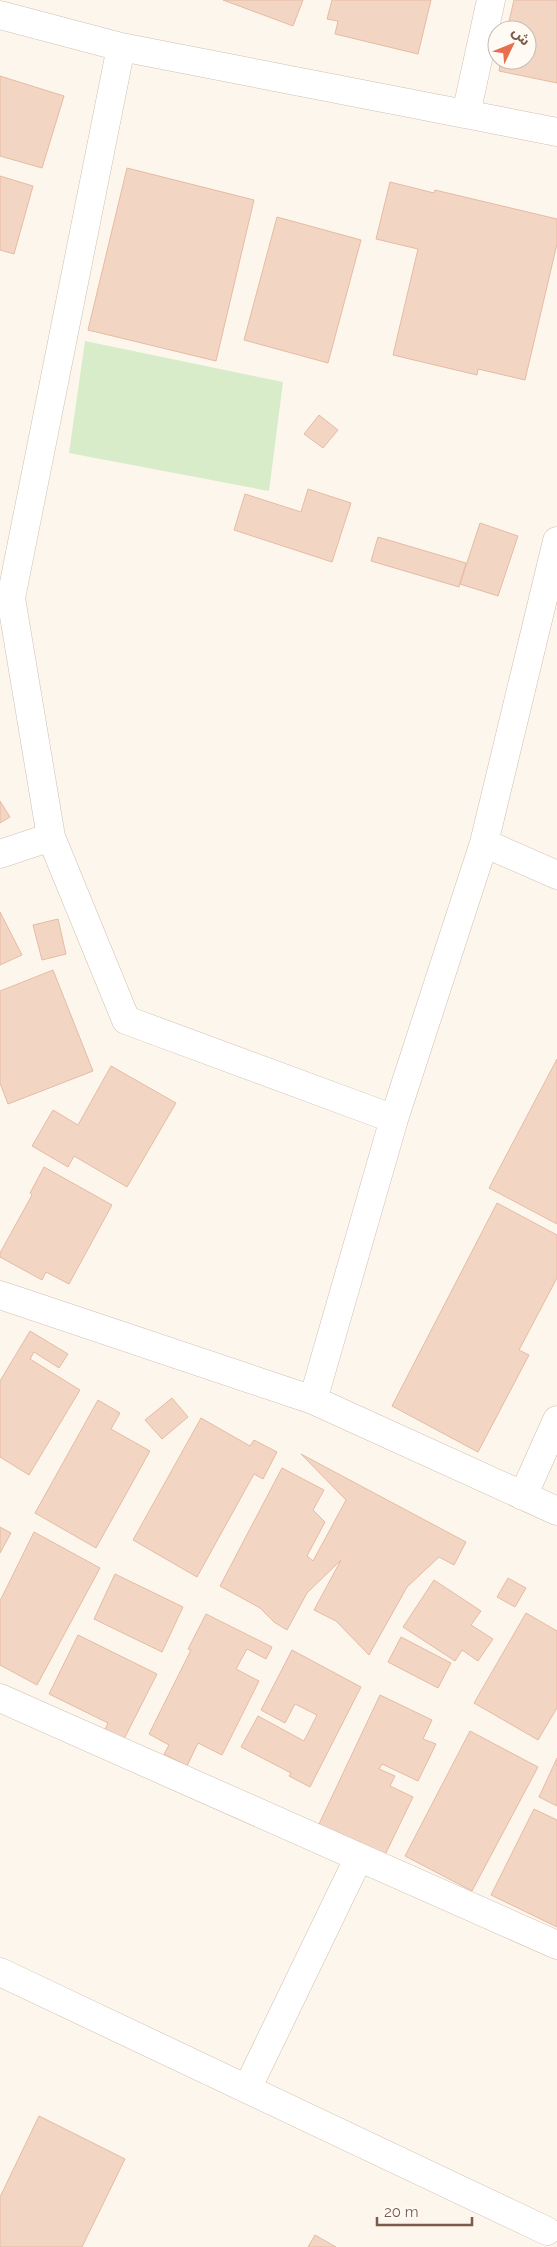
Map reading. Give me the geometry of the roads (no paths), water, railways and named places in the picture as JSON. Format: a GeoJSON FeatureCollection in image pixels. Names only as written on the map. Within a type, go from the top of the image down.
{"type":"FeatureCollection","features":[{"type":"Feature","properties":{"kind":"street"},"geometry":{"type":"LineString","coordinates":[[466,114],[492,0]]}},
{"type":"Feature","properties":{"kind":"street"},"geometry":{"type":"LineString","coordinates":[[0,15],[121,47],[557,132]]}},
{"type":"Feature","properties":{"kind":"street"},"geometry":{"type":"LineString","coordinates":[[121,47],[11,598],[51,838],[126,1020],[394,1119]]}},
{"type":"Feature","properties":{"kind":"street"},"geometry":{"type":"LineString","coordinates":[[313,1400],[394,1119],[484,843],[557,541]]}},
{"type":"Feature","properties":{"kind":"street"},"geometry":{"type":"LineString","coordinates":[[0,854],[51,838]]}},
{"type":"Feature","properties":{"kind":"street"},"geometry":{"type":"LineString","coordinates":[[484,843],[557,875]]}},
{"type":"Feature","properties":{"kind":"street"},"geometry":{"type":"LineString","coordinates":[[0,1295],[313,1400],[557,1512]]}},
{"type":"Feature","properties":{"kind":"street"},"geometry":{"type":"LineString","coordinates":[[523,1496],[557,1420]]}},
{"type":"Feature","properties":{"kind":"street"},"geometry":{"type":"LineString","coordinates":[[0,1698],[557,1945]]}},
{"type":"Feature","properties":{"kind":"street"},"geometry":{"type":"LineString","coordinates":[[247,2089],[359,1857]]}},
{"type":"Feature","properties":{"kind":"street"},"geometry":{"type":"LineString","coordinates":[[0,1972],[548,2229]]}}]}
